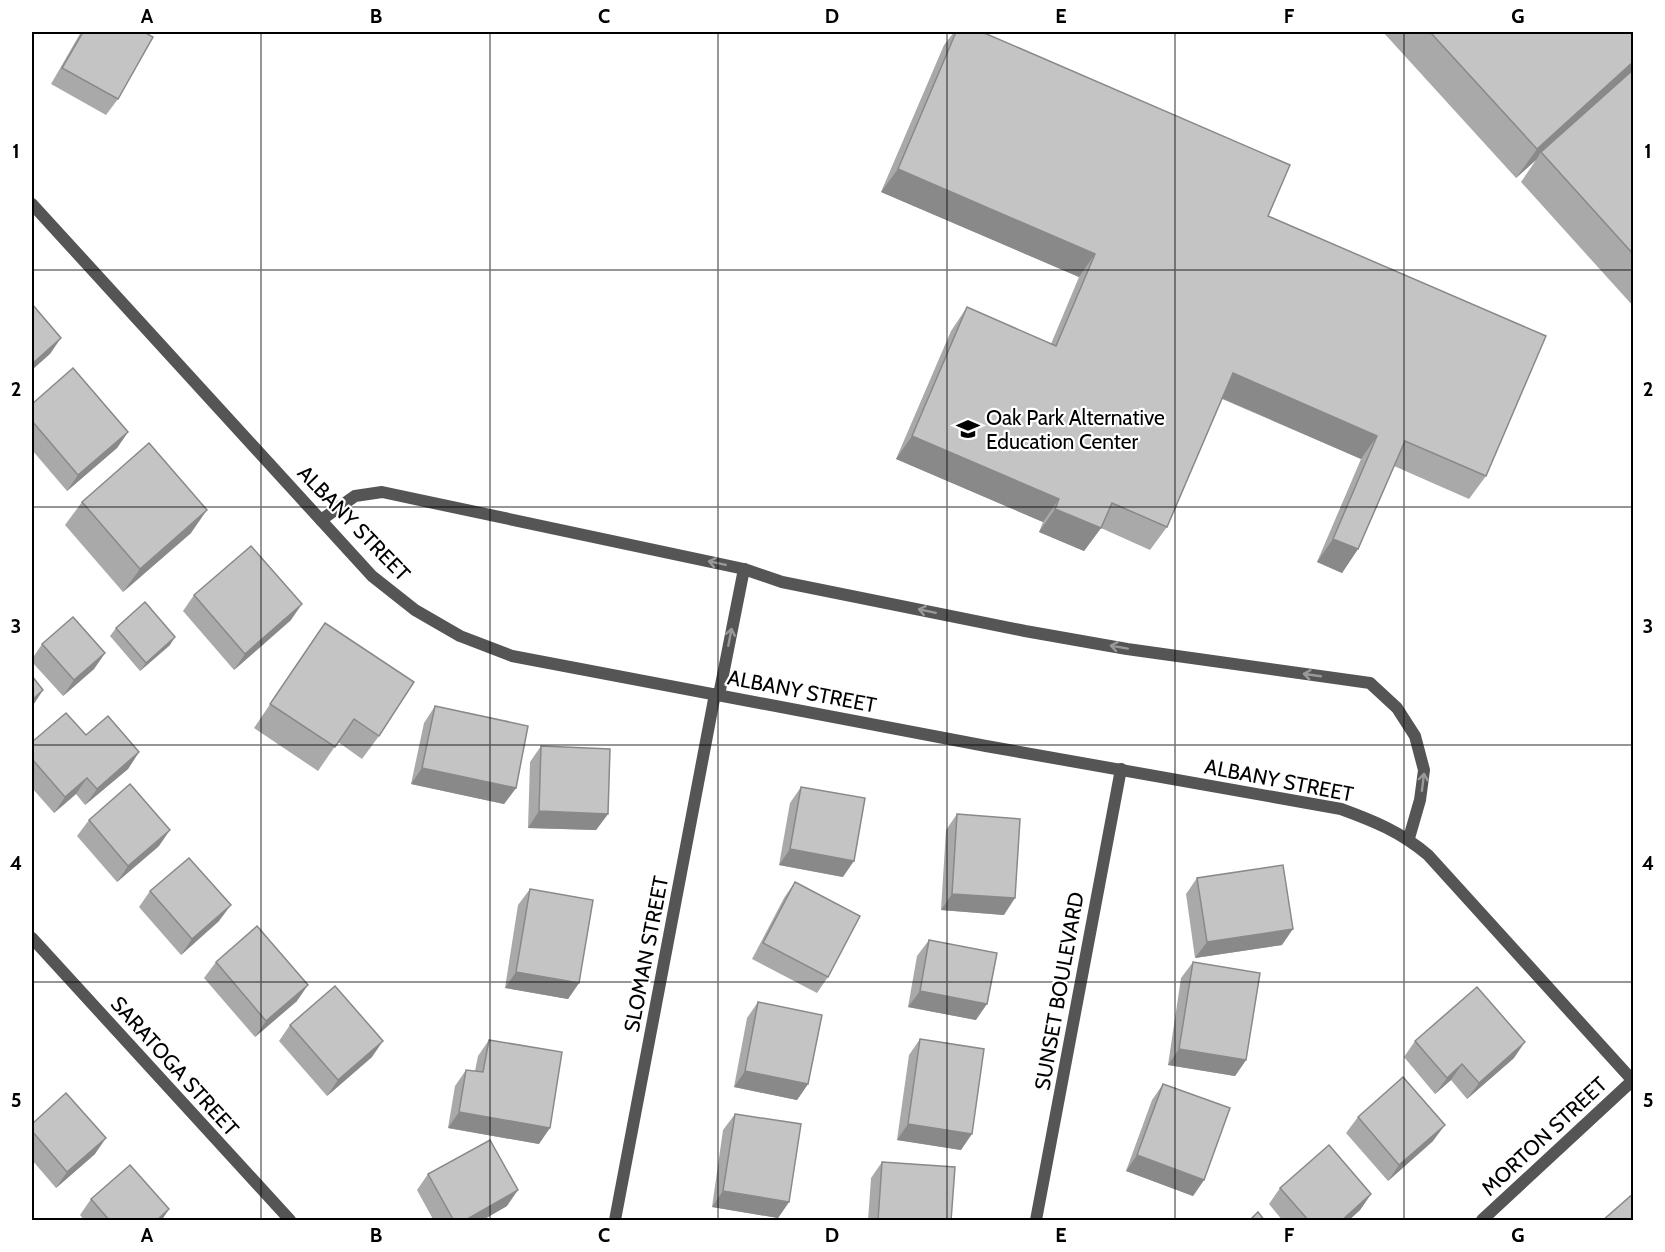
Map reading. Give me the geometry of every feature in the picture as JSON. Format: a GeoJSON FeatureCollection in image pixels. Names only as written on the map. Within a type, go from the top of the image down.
{"type":"FeatureCollection","features":[{"type":"Feature","properties":{"kind":"street","name":"ALBANY STREET"},"geometry":{"type":"LineString","coordinates":[[32,204],[372,576],[415,610],[460,636],[512,656],[986,746],[1341,809],[1368,819],[1408,838],[1446,874],[1633,1082]]}},
{"type":"Feature","properties":{"kind":"street"},"geometry":{"type":"LineString","coordinates":[[321,520],[355,496],[382,492],[744,568],[782,582],[1025,632],[1370,683],[1397,708],[1415,736],[1424,770],[1420,800],[1408,838]]}},
{"type":"Feature","properties":{"kind":"street","name":"SLOMAN STREET"},"geometry":{"type":"LineString","coordinates":[[615,1221],[717,694],[744,568]]}},
{"type":"Feature","properties":{"kind":"street","name":"SUNSET BOULEVARD"},"geometry":{"type":"LineString","coordinates":[[1036,1221],[1121,769]]}},
{"type":"Feature","properties":{"kind":"street","name":"SARATOGA STREET"},"geometry":{"type":"LineString","coordinates":[[32,938],[290,1221]]}},
{"type":"Feature","properties":{"kind":"street","name":"MORTON STREET"},"geometry":{"type":"LineString","coordinates":[[1482,1221],[1633,1082]]}},
{"type":"Feature","properties":{"kind":"building"},"geometry":{"type":"Polygon","coordinates":[[[83,32],[144,32],[153,37],[118,99],[62,68],[83,32]]]}},
{"type":"Feature","properties":{"kind":"building"},"geometry":{"type":"Polygon","coordinates":[[[956,32],[982,32],[1290,165],[1268,216],[1546,336],[1486,476],[1405,441],[1358,549],[1333,539],[1377,436],[1233,373],[1167,527],[1112,503],[1101,528],[1055,509],[1059,499],[912,436],[967,307],[1056,346],[1095,254],[898,169],[956,32]]]}},
{"type":"Feature","properties":{"kind":"building"},"geometry":{"type":"Polygon","coordinates":[[[1430,32],[1634,32],[1634,61],[1537,149],[1430,32]]]}},
{"type":"Feature","properties":{"kind":"building"},"geometry":{"type":"Polygon","coordinates":[[[1634,69],[1634,255],[1541,152],[1634,69]]]}},
{"type":"Feature","properties":{"kind":"building"},"geometry":{"type":"Polygon","coordinates":[[[32,304],[61,338],[32,364],[32,304]]]}},
{"type":"Feature","properties":{"kind":"building"},"geometry":{"type":"Polygon","coordinates":[[[73,368],[128,432],[78,475],[32,421],[32,404],[73,368]]]}},
{"type":"Feature","properties":{"kind":"building"},"geometry":{"type":"Polygon","coordinates":[[[149,443],[207,510],[140,569],[82,502],[149,443]]]}},
{"type":"Feature","properties":{"kind":"building"},"geometry":{"type":"Polygon","coordinates":[[[251,546],[302,604],[245,654],[194,595],[251,546]]]}},
{"type":"Feature","properties":{"kind":"building"},"geometry":{"type":"Polygon","coordinates":[[[145,602],[175,637],[146,663],[116,628],[145,602]]]}},
{"type":"Feature","properties":{"kind":"building"},"geometry":{"type":"Polygon","coordinates":[[[73,617],[105,653],[74,680],[42,644],[73,617]]]}},
{"type":"Feature","properties":{"kind":"building"},"geometry":{"type":"Polygon","coordinates":[[[325,623],[414,682],[379,736],[354,719],[335,747],[270,704],[325,623]]]}},
{"type":"Feature","properties":{"kind":"building"},"geometry":{"type":"Polygon","coordinates":[[[32,676],[43,690],[32,700],[32,676]]]}},
{"type":"Feature","properties":{"kind":"building"},"geometry":{"type":"Polygon","coordinates":[[[435,706],[528,726],[516,788],[422,768],[435,706]]]}},
{"type":"Feature","properties":{"kind":"building"},"geometry":{"type":"Polygon","coordinates":[[[66,713],[86,735],[108,716],[139,752],[97,789],[87,778],[65,797],[32,759],[32,742],[66,713]]]}},
{"type":"Feature","properties":{"kind":"building"},"geometry":{"type":"Polygon","coordinates":[[[541,746],[610,749],[608,814],[539,811],[541,746]]]}},
{"type":"Feature","properties":{"kind":"building"},"geometry":{"type":"Polygon","coordinates":[[[130,784],[170,830],[128,866],[89,820],[130,784]]]}},
{"type":"Feature","properties":{"kind":"building"},"geometry":{"type":"Polygon","coordinates":[[[801,787],[865,798],[854,861],[790,849],[801,787]]]}},
{"type":"Feature","properties":{"kind":"building"},"geometry":{"type":"Polygon","coordinates":[[[957,814],[1020,819],[1015,898],[952,894],[957,814]]]}},
{"type":"Feature","properties":{"kind":"building"},"geometry":{"type":"Polygon","coordinates":[[[189,858],[231,905],[192,939],[150,891],[189,858]]]}},
{"type":"Feature","properties":{"kind":"building"},"geometry":{"type":"Polygon","coordinates":[[[1283,865],[1293,929],[1207,942],[1197,878],[1283,865]]]}},
{"type":"Feature","properties":{"kind":"building"},"geometry":{"type":"Polygon","coordinates":[[[795,882],[860,916],[828,977],[763,943],[795,882]]]}},
{"type":"Feature","properties":{"kind":"building"},"geometry":{"type":"Polygon","coordinates":[[[530,889],[593,900],[579,983],[516,972],[530,889]]]}},
{"type":"Feature","properties":{"kind":"building"},"geometry":{"type":"Polygon","coordinates":[[[257,926],[308,985],[266,1021],[216,962],[257,926]]]}},
{"type":"Feature","properties":{"kind":"building"},"geometry":{"type":"Polygon","coordinates":[[[929,940],[997,953],[987,1004],[920,991],[929,940]]]}},
{"type":"Feature","properties":{"kind":"building"},"geometry":{"type":"Polygon","coordinates":[[[1193,962],[1260,973],[1246,1060],[1179,1049],[1193,962]]]}},
{"type":"Feature","properties":{"kind":"building"},"geometry":{"type":"Polygon","coordinates":[[[335,986],[383,1041],[338,1080],[290,1025],[335,986]]]}},
{"type":"Feature","properties":{"kind":"building"},"geometry":{"type":"Polygon","coordinates":[[[1477,987],[1525,1042],[1479,1083],[1462,1064],[1447,1078],[1415,1041],[1477,987]]]}},
{"type":"Feature","properties":{"kind":"building"},"geometry":{"type":"Polygon","coordinates":[[[758,1002],[822,1015],[808,1084],[745,1071],[758,1002]]]}},
{"type":"Feature","properties":{"kind":"building"},"geometry":{"type":"Polygon","coordinates":[[[920,1039],[984,1049],[972,1134],[908,1124],[920,1039]]]}},
{"type":"Feature","properties":{"kind":"building"},"geometry":{"type":"Polygon","coordinates":[[[489,1040],[562,1052],[550,1128],[459,1112],[466,1070],[483,1072],[489,1040]]]}},
{"type":"Feature","properties":{"kind":"building"},"geometry":{"type":"Polygon","coordinates":[[[1403,1077],[1445,1125],[1399,1165],[1358,1117],[1403,1077]]]}},
{"type":"Feature","properties":{"kind":"building"},"geometry":{"type":"Polygon","coordinates":[[[1163,1084],[1230,1108],[1204,1180],[1137,1155],[1163,1084]]]}},
{"type":"Feature","properties":{"kind":"building"},"geometry":{"type":"Polygon","coordinates":[[[66,1093],[106,1138],[67,1172],[32,1131],[32,1124],[66,1093]]]}},
{"type":"Feature","properties":{"kind":"building"},"geometry":{"type":"Polygon","coordinates":[[[735,1114],[801,1124],[789,1202],[723,1191],[735,1114]]]}},
{"type":"Feature","properties":{"kind":"building"},"geometry":{"type":"Polygon","coordinates":[[[490,1140],[518,1190],[464,1221],[454,1221],[428,1174],[490,1140]]]}},
{"type":"Feature","properties":{"kind":"building"},"geometry":{"type":"Polygon","coordinates":[[[1329,1145],[1371,1194],[1341,1221],[1309,1221],[1280,1188],[1329,1145]]]}},
{"type":"Feature","properties":{"kind":"building"},"geometry":{"type":"Polygon","coordinates":[[[882,1162],[955,1167],[951,1221],[878,1221],[882,1162]]]}},
{"type":"Feature","properties":{"kind":"building"},"geometry":{"type":"Polygon","coordinates":[[[130,1165],[169,1209],[156,1221],[110,1221],[91,1199],[130,1165]]]}},
{"type":"Feature","properties":{"kind":"building"},"geometry":{"type":"Polygon","coordinates":[[[1634,1193],[1634,1221],[1602,1221],[1634,1193]]]}},
{"type":"Feature","properties":{"kind":"building"},"geometry":{"type":"Polygon","coordinates":[[[1258,1212],[1265,1221],[1249,1221],[1258,1212]]]}},
{"type":"Feature","properties":{"kind":"place","name":"Oak Park Alternative Education Center"},"geometry":{"type":"Point","coordinates":[968,429]}}]}
